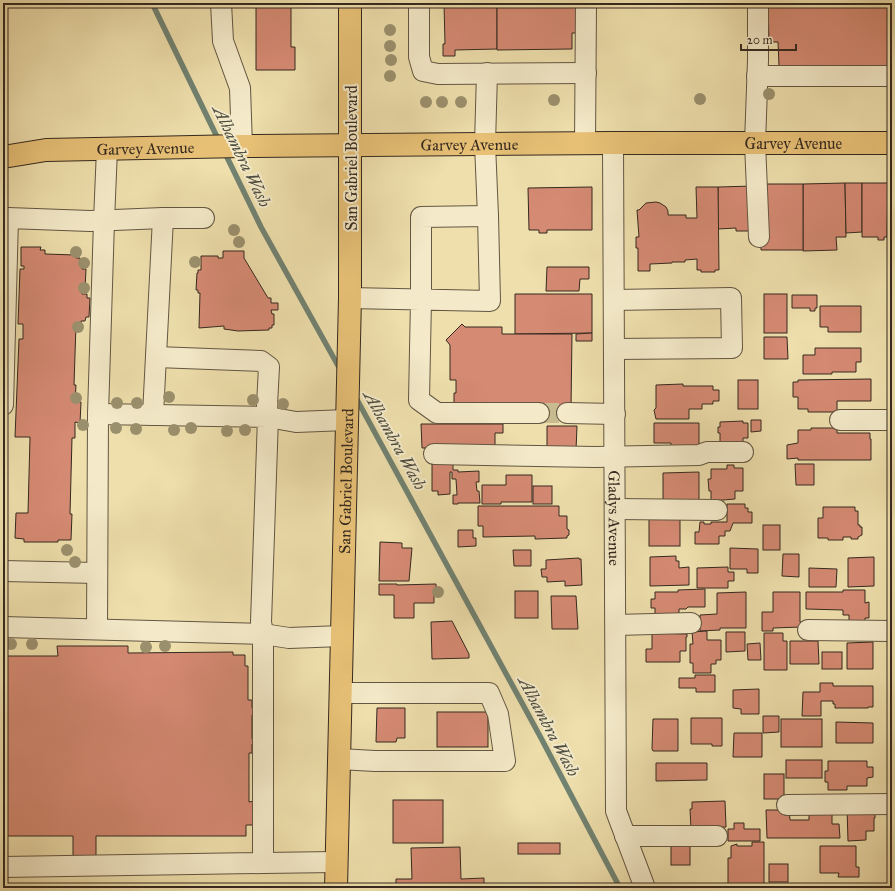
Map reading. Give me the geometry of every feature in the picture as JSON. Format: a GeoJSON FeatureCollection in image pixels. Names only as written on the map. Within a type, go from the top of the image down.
{"type":"FeatureCollection","features":[{"type":"Feature","properties":{"kind":"main road","name":"San Gabriel Boulevard"},"geometry":{"type":"LineString","coordinates":[[336,888],[350,298],[350,3]]}},
{"type":"Feature","properties":{"kind":"main road","name":"Garvey Avenue"},"geometry":{"type":"LineString","coordinates":[[3,157],[46,150],[244,146],[613,143],[892,143]]}},
{"type":"Feature","properties":{"kind":"main road","name":"Garvey Avenue"},"geometry":{"type":"LineString","coordinates":[[3,144],[46,150]]}},
{"type":"Feature","properties":{"kind":"street"},"geometry":{"type":"LineString","coordinates":[[222,3],[223,41],[240,88],[244,146]]}},
{"type":"Feature","properties":{"kind":"street"},"geometry":{"type":"LineString","coordinates":[[419,3],[419,57],[423,71],[438,74],[586,73]]}},
{"type":"Feature","properties":{"kind":"street"},"geometry":{"type":"LineString","coordinates":[[585,144],[586,3]]}},
{"type":"Feature","properties":{"kind":"street"},"geometry":{"type":"LineString","coordinates":[[758,3],[755,143],[760,237]]}},
{"type":"Feature","properties":{"kind":"street"},"geometry":{"type":"LineString","coordinates":[[350,298],[490,301],[485,144],[487,74]]}},
{"type":"Feature","properties":{"kind":"street"},"geometry":{"type":"LineString","coordinates":[[757,76],[892,76]]}},
{"type":"Feature","properties":{"kind":"street","name":"Gladys Avenue"},"geometry":{"type":"LineString","coordinates":[[613,143],[616,509],[616,811],[645,888]]}},
{"type":"Feature","properties":{"kind":"street"},"geometry":{"type":"LineString","coordinates":[[96,629],[98,414],[107,149]]}},
{"type":"Feature","properties":{"kind":"street"},"geometry":{"type":"LineString","coordinates":[[488,216],[421,217],[421,299],[418,400],[437,413],[539,413]]}},
{"type":"Feature","properties":{"kind":"street"},"geometry":{"type":"LineString","coordinates":[[3,405],[8,218],[104,221],[162,218],[204,218]]}},
{"type":"Feature","properties":{"kind":"street"},"geometry":{"type":"LineString","coordinates":[[153,415],[162,218]]}},
{"type":"Feature","properties":{"kind":"street"},"geometry":{"type":"LineString","coordinates":[[614,300],[731,298],[732,348],[614,350]]}},
{"type":"Feature","properties":{"kind":"street"},"geometry":{"type":"LineString","coordinates":[[156,357],[261,360],[269,367],[261,622],[263,863]]}},
{"type":"Feature","properties":{"kind":"street"},"geometry":{"type":"LineString","coordinates":[[567,413],[615,414]]}},
{"type":"Feature","properties":{"kind":"street"},"geometry":{"type":"LineString","coordinates":[[98,414],[268,417],[296,422],[347,424]]}},
{"type":"Feature","properties":{"kind":"street"},"geometry":{"type":"LineString","coordinates":[[840,420],[892,420]]}},
{"type":"Feature","properties":{"kind":"street"},"geometry":{"type":"LineString","coordinates":[[434,454],[595,457],[699,456],[707,452],[743,452]]}},
{"type":"Feature","properties":{"kind":"street"},"geometry":{"type":"LineString","coordinates":[[616,509],[717,510]]}},
{"type":"Feature","properties":{"kind":"street"},"geometry":{"type":"LineString","coordinates":[[3,571],[97,574]]}},
{"type":"Feature","properties":{"kind":"street"},"geometry":{"type":"LineString","coordinates":[[616,625],[691,623]]}},
{"type":"Feature","properties":{"kind":"street"},"geometry":{"type":"LineString","coordinates":[[3,627],[262,634],[289,638],[342,636]]}},
{"type":"Feature","properties":{"kind":"street"},"geometry":{"type":"LineString","coordinates":[[808,630],[892,631]]}},
{"type":"Feature","properties":{"kind":"street"},"geometry":{"type":"LineString","coordinates":[[339,759],[375,761],[505,761],[498,714],[489,693],[340,693]]}},
{"type":"Feature","properties":{"kind":"street"},"geometry":{"type":"LineString","coordinates":[[787,805],[892,804]]}},
{"type":"Feature","properties":{"kind":"street"},"geometry":{"type":"LineString","coordinates":[[625,836],[717,836]]}},
{"type":"Feature","properties":{"kind":"street"},"geometry":{"type":"LineString","coordinates":[[3,867],[336,862]]}},
{"type":"Feature","properties":{"kind":"building"},"geometry":{"type":"Polygon","coordinates":[[[444,3],[497,3],[497,49],[455,50],[455,56],[443,56],[443,44],[445,44],[444,3]]]}},
{"type":"Feature","properties":{"kind":"building"},"geometry":{"type":"Polygon","coordinates":[[[497,3],[581,3],[581,33],[572,33],[572,49],[497,50],[497,3]]]}},
{"type":"Feature","properties":{"kind":"building"},"geometry":{"type":"Polygon","coordinates":[[[768,3],[892,3],[892,66],[779,66],[778,42],[769,42],[768,3]]]}},
{"type":"Feature","properties":{"kind":"building"},"geometry":{"type":"Polygon","coordinates":[[[291,5],[291,47],[295,47],[295,70],[256,70],[256,6],[291,5]]]}},
{"type":"Feature","properties":{"kind":"building"},"geometry":{"type":"Polygon","coordinates":[[[845,183],[846,237],[836,237],[837,250],[803,251],[803,184],[845,183]]]}},
{"type":"Feature","properties":{"kind":"building"},"geometry":{"type":"Polygon","coordinates":[[[845,183],[862,183],[862,232],[846,233],[845,183]]]}},
{"type":"Feature","properties":{"kind":"building"},"geometry":{"type":"Polygon","coordinates":[[[862,183],[888,183],[887,237],[884,237],[884,240],[878,240],[878,237],[862,237],[862,183]]]}},
{"type":"Feature","properties":{"kind":"building"},"geometry":{"type":"Polygon","coordinates":[[[760,184],[803,184],[803,250],[761,250],[760,184]]]}},
{"type":"Feature","properties":{"kind":"building"},"geometry":{"type":"Polygon","coordinates":[[[753,186],[754,231],[736,231],[736,228],[718,229],[718,187],[753,186]]]}},
{"type":"Feature","properties":{"kind":"building"},"geometry":{"type":"Polygon","coordinates":[[[592,187],[592,230],[547,230],[547,233],[539,233],[539,230],[529,230],[528,188],[592,187]]]}},
{"type":"Feature","properties":{"kind":"building"},"geometry":{"type":"Polygon","coordinates":[[[696,187],[718,187],[719,270],[715,270],[715,272],[701,272],[701,270],[697,270],[697,259],[685,260],[685,262],[650,264],[650,271],[638,271],[638,248],[636,248],[636,237],[639,237],[637,210],[639,210],[646,203],[656,202],[666,207],[668,215],[686,215],[686,218],[697,218],[696,187]]]}},
{"type":"Feature","properties":{"kind":"building"},"geometry":{"type":"Polygon","coordinates":[[[21,247],[41,247],[40,250],[45,250],[45,254],[76,255],[76,258],[80,258],[80,262],[82,262],[82,269],[86,269],[85,289],[82,289],[82,294],[87,294],[87,298],[90,298],[89,317],[86,317],[85,321],[81,321],[81,325],[76,324],[74,385],[76,385],[75,402],[81,402],[80,423],[75,422],[75,438],[72,438],[70,514],[72,514],[71,540],[58,540],[58,542],[24,542],[24,539],[15,538],[16,513],[28,513],[30,437],[15,437],[19,339],[23,339],[23,324],[18,324],[20,269],[24,269],[24,266],[21,266],[21,247]]]}},
{"type":"Feature","properties":{"kind":"building"},"geometry":{"type":"Polygon","coordinates":[[[223,251],[244,251],[244,258],[268,298],[271,298],[271,303],[278,303],[278,310],[271,310],[272,314],[274,314],[274,325],[272,325],[272,328],[269,328],[269,330],[238,331],[224,329],[224,326],[199,328],[200,293],[196,290],[197,273],[198,270],[201,270],[201,256],[218,256],[218,258],[223,258],[223,251]]]}},
{"type":"Feature","properties":{"kind":"building"},"geometry":{"type":"Polygon","coordinates":[[[547,267],[589,267],[589,279],[580,279],[579,291],[546,291],[547,267]]]}},
{"type":"Feature","properties":{"kind":"building"},"geometry":{"type":"Polygon","coordinates":[[[515,294],[592,294],[592,333],[515,334],[515,294]]]}},
{"type":"Feature","properties":{"kind":"building"},"geometry":{"type":"Polygon","coordinates":[[[764,294],[787,294],[787,333],[764,333],[764,294]]]}},
{"type":"Feature","properties":{"kind":"building"},"geometry":{"type":"Polygon","coordinates":[[[792,295],[817,295],[817,308],[815,308],[815,311],[810,311],[810,308],[792,308],[792,295]]]}},
{"type":"Feature","properties":{"kind":"building"},"geometry":{"type":"Polygon","coordinates":[[[820,306],[861,306],[861,332],[828,332],[828,327],[820,327],[820,306]]]}},
{"type":"Feature","properties":{"kind":"building"},"geometry":{"type":"Polygon","coordinates":[[[462,324],[465,327],[502,327],[502,334],[572,334],[571,408],[565,420],[542,420],[454,411],[456,380],[450,380],[450,345],[446,340],[462,324]]]}},
{"type":"Feature","properties":{"kind":"building"},"geometry":{"type":"Polygon","coordinates":[[[592,333],[592,341],[576,341],[576,334],[592,333]]]}},
{"type":"Feature","properties":{"kind":"building"},"geometry":{"type":"Polygon","coordinates":[[[764,337],[787,337],[788,359],[764,359],[764,337]]]}},
{"type":"Feature","properties":{"kind":"building"},"geometry":{"type":"Polygon","coordinates":[[[815,348],[861,348],[861,362],[856,362],[856,372],[803,374],[803,355],[815,355],[815,348]]]}},
{"type":"Feature","properties":{"kind":"building"},"geometry":{"type":"Polygon","coordinates":[[[871,379],[871,401],[837,401],[837,412],[808,412],[808,409],[798,409],[798,397],[793,397],[793,382],[798,382],[798,380],[871,379]]]}},
{"type":"Feature","properties":{"kind":"building"},"geometry":{"type":"Polygon","coordinates":[[[738,380],[758,380],[758,409],[738,409],[738,380]]]}},
{"type":"Feature","properties":{"kind":"building"},"geometry":{"type":"Polygon","coordinates":[[[683,384],[683,386],[713,386],[713,390],[719,390],[719,401],[713,401],[713,404],[702,404],[702,409],[689,409],[689,419],[656,419],[654,410],[656,408],[656,385],[683,384]]]}},
{"type":"Feature","properties":{"kind":"building"},"geometry":{"type":"Polygon","coordinates":[[[751,420],[761,420],[761,431],[751,432],[751,420]]]}},
{"type":"Feature","properties":{"kind":"building"},"geometry":{"type":"Polygon","coordinates":[[[743,421],[743,423],[748,423],[748,438],[743,438],[743,442],[720,442],[718,427],[720,427],[720,422],[743,421]]]}},
{"type":"Feature","properties":{"kind":"building"},"geometry":{"type":"Polygon","coordinates":[[[654,423],[699,423],[699,449],[671,451],[671,443],[654,443],[654,423]]]}},
{"type":"Feature","properties":{"kind":"building"},"geometry":{"type":"Polygon","coordinates":[[[421,424],[503,424],[503,433],[495,433],[495,447],[422,448],[421,424]]]}},
{"type":"Feature","properties":{"kind":"building"},"geometry":{"type":"Polygon","coordinates":[[[547,426],[577,426],[576,450],[547,449],[547,426]]]}},
{"type":"Feature","properties":{"kind":"building"},"geometry":{"type":"Polygon","coordinates":[[[811,428],[837,428],[837,433],[870,433],[871,460],[787,459],[787,445],[798,443],[798,430],[811,430],[811,428]]]}},
{"type":"Feature","properties":{"kind":"building"},"geometry":{"type":"Polygon","coordinates":[[[453,463],[453,470],[458,470],[458,472],[479,471],[479,482],[476,482],[477,491],[479,491],[480,503],[453,504],[453,495],[457,495],[456,479],[452,479],[452,472],[450,472],[450,494],[438,495],[438,491],[432,491],[432,464],[453,463]]]}},
{"type":"Feature","properties":{"kind":"building"},"geometry":{"type":"Polygon","coordinates":[[[795,464],[814,464],[814,485],[796,485],[795,464]]]}},
{"type":"Feature","properties":{"kind":"building"},"geometry":{"type":"Polygon","coordinates":[[[727,465],[734,465],[734,468],[743,468],[743,491],[735,491],[735,499],[711,501],[711,491],[709,491],[708,479],[711,479],[711,469],[727,469],[727,465]]]}},
{"type":"Feature","properties":{"kind":"building"},"geometry":{"type":"Polygon","coordinates":[[[699,472],[699,502],[663,502],[663,473],[699,472]]]}},
{"type":"Feature","properties":{"kind":"building"},"geometry":{"type":"Polygon","coordinates":[[[506,475],[532,475],[532,502],[501,502],[501,504],[482,504],[482,485],[506,485],[506,475]]]}},
{"type":"Feature","properties":{"kind":"building"},"geometry":{"type":"Polygon","coordinates":[[[533,486],[552,486],[552,504],[533,504],[533,486]]]}},
{"type":"Feature","properties":{"kind":"building"},"geometry":{"type":"Polygon","coordinates":[[[727,504],[745,504],[745,508],[748,508],[748,512],[752,512],[752,523],[733,523],[730,531],[725,531],[725,536],[719,536],[719,544],[695,544],[695,532],[699,532],[700,522],[704,522],[704,524],[711,524],[711,522],[727,522],[727,504]]]}},
{"type":"Feature","properties":{"kind":"building"},"geometry":{"type":"Polygon","coordinates":[[[478,506],[559,506],[559,516],[567,516],[567,529],[569,530],[569,535],[567,538],[535,539],[535,536],[483,537],[483,526],[478,526],[478,506]]]}},
{"type":"Feature","properties":{"kind":"building"},"geometry":{"type":"Polygon","coordinates":[[[823,507],[855,507],[855,511],[858,511],[858,525],[862,527],[862,535],[858,537],[858,539],[851,539],[851,537],[843,537],[843,540],[818,538],[818,518],[823,518],[823,507]]]}},
{"type":"Feature","properties":{"kind":"building"},"geometry":{"type":"Polygon","coordinates":[[[649,518],[680,518],[680,546],[649,546],[649,518]]]}},
{"type":"Feature","properties":{"kind":"building"},"geometry":{"type":"Polygon","coordinates":[[[763,525],[780,525],[780,550],[763,550],[763,525]]]}},
{"type":"Feature","properties":{"kind":"building"},"geometry":{"type":"Polygon","coordinates":[[[458,530],[473,530],[473,538],[476,538],[476,546],[458,547],[458,530]]]}},
{"type":"Feature","properties":{"kind":"building"},"geometry":{"type":"Polygon","coordinates":[[[380,542],[402,543],[402,548],[412,548],[409,581],[379,581],[380,542]]]}},
{"type":"Feature","properties":{"kind":"building"},"geometry":{"type":"Polygon","coordinates":[[[730,548],[758,549],[758,573],[747,573],[747,569],[730,569],[730,548]]]}},
{"type":"Feature","properties":{"kind":"building"},"geometry":{"type":"Polygon","coordinates":[[[513,550],[531,550],[531,566],[514,566],[513,550]]]}},
{"type":"Feature","properties":{"kind":"building"},"geometry":{"type":"Polygon","coordinates":[[[783,554],[799,554],[799,577],[782,576],[783,554]]]}},
{"type":"Feature","properties":{"kind":"building"},"geometry":{"type":"Polygon","coordinates":[[[676,556],[676,561],[679,561],[679,568],[689,567],[689,585],[650,586],[650,557],[676,556]]]}},
{"type":"Feature","properties":{"kind":"building"},"geometry":{"type":"Polygon","coordinates":[[[874,557],[874,586],[848,587],[848,558],[874,557]]]}},
{"type":"Feature","properties":{"kind":"building"},"geometry":{"type":"Polygon","coordinates":[[[581,559],[582,585],[565,586],[565,581],[547,582],[547,577],[542,577],[541,569],[546,569],[546,560],[581,559]]]}},
{"type":"Feature","properties":{"kind":"building"},"geometry":{"type":"Polygon","coordinates":[[[728,567],[728,572],[734,572],[734,581],[728,581],[728,588],[697,588],[697,568],[728,567]]]}},
{"type":"Feature","properties":{"kind":"building"},"geometry":{"type":"Polygon","coordinates":[[[809,568],[837,569],[836,587],[809,587],[809,568]]]}},
{"type":"Feature","properties":{"kind":"building"},"geometry":{"type":"Polygon","coordinates":[[[379,584],[436,584],[434,603],[414,603],[414,618],[394,618],[394,595],[379,595],[379,584]]]}},
{"type":"Feature","properties":{"kind":"building"},"geometry":{"type":"Polygon","coordinates":[[[705,589],[705,607],[688,607],[686,609],[679,609],[679,615],[655,615],[655,608],[651,608],[651,599],[655,599],[655,592],[678,592],[678,590],[705,589]]]}},
{"type":"Feature","properties":{"kind":"building"},"geometry":{"type":"Polygon","coordinates":[[[843,590],[865,590],[865,603],[869,602],[869,618],[865,618],[865,623],[849,623],[849,615],[843,615],[843,610],[806,609],[806,592],[843,592],[843,590]]]}},
{"type":"Feature","properties":{"kind":"building"},"geometry":{"type":"Polygon","coordinates":[[[515,591],[538,591],[538,618],[515,618],[515,591]]]}},
{"type":"Feature","properties":{"kind":"building"},"geometry":{"type":"Polygon","coordinates":[[[746,592],[746,628],[720,628],[720,630],[700,631],[700,615],[717,614],[717,593],[746,592]]]}},
{"type":"Feature","properties":{"kind":"building"},"geometry":{"type":"Polygon","coordinates":[[[773,592],[800,592],[801,627],[773,628],[773,631],[762,631],[762,612],[773,612],[773,592]]]}},
{"type":"Feature","properties":{"kind":"building"},"geometry":{"type":"Polygon","coordinates":[[[551,596],[576,596],[578,629],[552,629],[551,596]]]}},
{"type":"Feature","properties":{"kind":"building"},"geometry":{"type":"Polygon","coordinates":[[[452,621],[469,654],[469,658],[432,659],[431,622],[452,621]]]}},
{"type":"Feature","properties":{"kind":"building"},"geometry":{"type":"Polygon","coordinates":[[[707,631],[707,640],[721,640],[721,660],[716,660],[716,664],[711,664],[711,673],[693,673],[693,663],[690,663],[690,644],[693,644],[692,632],[707,631]]]}},
{"type":"Feature","properties":{"kind":"building"},"geometry":{"type":"Polygon","coordinates":[[[726,632],[745,632],[745,651],[726,652],[726,632]]]}},
{"type":"Feature","properties":{"kind":"building"},"geometry":{"type":"Polygon","coordinates":[[[652,633],[687,634],[686,651],[680,651],[680,662],[646,662],[646,649],[652,649],[652,633]]]}},
{"type":"Feature","properties":{"kind":"building"},"geometry":{"type":"Polygon","coordinates":[[[764,633],[783,633],[783,641],[787,641],[787,670],[764,670],[764,633]]]}},
{"type":"Feature","properties":{"kind":"building"},"geometry":{"type":"Polygon","coordinates":[[[790,641],[818,641],[819,664],[790,664],[790,641]]]}},
{"type":"Feature","properties":{"kind":"building"},"geometry":{"type":"Polygon","coordinates":[[[873,642],[873,669],[847,669],[847,643],[873,642]]]}},
{"type":"Feature","properties":{"kind":"building"},"geometry":{"type":"Polygon","coordinates":[[[760,643],[761,660],[748,660],[747,644],[760,643]]]}},
{"type":"Feature","properties":{"kind":"building"},"geometry":{"type":"Polygon","coordinates":[[[57,646],[128,646],[128,653],[233,652],[233,655],[245,655],[245,666],[248,666],[248,700],[252,700],[253,708],[252,739],[254,739],[254,744],[252,744],[252,753],[249,753],[249,802],[254,801],[254,825],[246,825],[246,836],[96,836],[96,859],[73,859],[73,836],[3,836],[3,656],[58,656],[57,646]]]}},
{"type":"Feature","properties":{"kind":"building"},"geometry":{"type":"Polygon","coordinates":[[[822,652],[842,652],[842,669],[822,669],[822,652]]]}},
{"type":"Feature","properties":{"kind":"building"},"geometry":{"type":"Polygon","coordinates":[[[695,675],[715,675],[715,692],[696,692],[696,688],[679,688],[679,678],[695,678],[695,675]]]}},
{"type":"Feature","properties":{"kind":"building"},"geometry":{"type":"Polygon","coordinates":[[[820,683],[833,683],[833,686],[873,686],[873,707],[835,708],[833,701],[821,701],[821,716],[802,716],[803,692],[820,692],[820,683]]]}},
{"type":"Feature","properties":{"kind":"building"},"geometry":{"type":"Polygon","coordinates":[[[759,689],[759,714],[741,714],[741,709],[733,708],[733,690],[759,689]]]}},
{"type":"Feature","properties":{"kind":"building"},"geometry":{"type":"Polygon","coordinates":[[[377,708],[405,708],[405,738],[397,738],[396,742],[376,742],[377,708]]]}},
{"type":"Feature","properties":{"kind":"building"},"geometry":{"type":"Polygon","coordinates":[[[437,712],[488,712],[488,747],[437,747],[437,712]]]}},
{"type":"Feature","properties":{"kind":"building"},"geometry":{"type":"Polygon","coordinates":[[[763,716],[779,716],[779,732],[763,733],[763,716]]]}},
{"type":"Feature","properties":{"kind":"building"},"geometry":{"type":"Polygon","coordinates":[[[691,718],[722,718],[722,746],[712,746],[712,744],[691,744],[691,718]]]}},
{"type":"Feature","properties":{"kind":"building"},"geometry":{"type":"Polygon","coordinates":[[[653,719],[678,719],[678,751],[653,751],[653,719]]]}},
{"type":"Feature","properties":{"kind":"building"},"geometry":{"type":"Polygon","coordinates":[[[781,719],[822,719],[822,747],[781,747],[781,719]]]}},
{"type":"Feature","properties":{"kind":"building"},"geometry":{"type":"Polygon","coordinates":[[[836,722],[873,723],[873,743],[836,743],[836,722]]]}},
{"type":"Feature","properties":{"kind":"building"},"geometry":{"type":"Polygon","coordinates":[[[734,733],[762,733],[762,757],[733,757],[734,733]]]}},
{"type":"Feature","properties":{"kind":"building"},"geometry":{"type":"Polygon","coordinates":[[[786,760],[822,760],[822,778],[786,778],[786,760]]]}},
{"type":"Feature","properties":{"kind":"building"},"geometry":{"type":"Polygon","coordinates":[[[828,761],[867,761],[867,767],[873,767],[873,777],[867,778],[867,786],[847,786],[847,790],[828,790],[828,782],[825,782],[825,771],[828,771],[828,761]]]}},
{"type":"Feature","properties":{"kind":"building"},"geometry":{"type":"Polygon","coordinates":[[[656,763],[707,763],[707,780],[656,781],[656,763]]]}},
{"type":"Feature","properties":{"kind":"building"},"geometry":{"type":"Polygon","coordinates":[[[764,774],[784,774],[784,799],[764,799],[764,774]]]}},
{"type":"Feature","properties":{"kind":"building"},"geometry":{"type":"Polygon","coordinates":[[[393,800],[443,800],[443,843],[393,843],[393,800]]]}},
{"type":"Feature","properties":{"kind":"building"},"geometry":{"type":"Polygon","coordinates":[[[725,801],[726,827],[691,829],[690,809],[692,809],[692,802],[725,801]]]}},
{"type":"Feature","properties":{"kind":"building"},"geometry":{"type":"Polygon","coordinates":[[[847,808],[875,813],[874,831],[866,831],[866,840],[848,841],[847,808]]]}},
{"type":"Feature","properties":{"kind":"building"},"geometry":{"type":"Polygon","coordinates":[[[766,810],[789,810],[790,820],[809,820],[809,810],[832,810],[832,824],[839,824],[840,838],[767,838],[766,810]]]}},
{"type":"Feature","properties":{"kind":"building"},"geometry":{"type":"Polygon","coordinates":[[[734,823],[744,823],[744,829],[760,829],[760,841],[728,841],[728,829],[734,829],[734,823]]]}},
{"type":"Feature","properties":{"kind":"building"},"geometry":{"type":"Polygon","coordinates":[[[752,842],[764,842],[764,884],[728,884],[728,858],[731,858],[731,846],[737,844],[737,846],[752,846],[752,842]]]}},
{"type":"Feature","properties":{"kind":"building"},"geometry":{"type":"Polygon","coordinates":[[[518,843],[560,843],[560,854],[518,854],[518,843]]]}},
{"type":"Feature","properties":{"kind":"building"},"geometry":{"type":"Polygon","coordinates":[[[671,846],[690,846],[690,865],[671,865],[671,846]]]}},
{"type":"Feature","properties":{"kind":"building"},"geometry":{"type":"Polygon","coordinates":[[[820,846],[856,846],[856,867],[859,867],[859,877],[838,877],[839,873],[820,873],[820,846]]]}},
{"type":"Feature","properties":{"kind":"building"},"geometry":{"type":"Polygon","coordinates":[[[460,847],[461,879],[484,878],[484,888],[396,888],[396,879],[412,879],[411,848],[460,847]]]}},
{"type":"Feature","properties":{"kind":"building"},"geometry":{"type":"Polygon","coordinates":[[[769,864],[788,864],[788,882],[769,882],[769,864]]]}},
{"type":"Feature","properties":{"kind":"building"},"geometry":{"type":"Polygon","coordinates":[[[285,886],[285,888],[179,888],[179,887],[285,886]]]}},
{"type":"Feature","properties":{"kind":"waterway","name":"Alhambra Wash"},"geometry":{"type":"LineString","coordinates":[[152,3],[219,141]]}},
{"type":"Feature","properties":{"kind":"waterway","name":"Alhambra Wash"},"geometry":{"type":"LineString","coordinates":[[224,151],[261,227],[341,371]]}},
{"type":"Feature","properties":{"kind":"waterway","name":"Alhambra Wash"},"geometry":{"type":"LineString","coordinates":[[355,396],[541,738],[620,888]]}},
{"type":"Feature","properties":{"kind":"tunnel"},"geometry":{"type":"LineString","coordinates":[[539,413],[567,413]]}}]}
